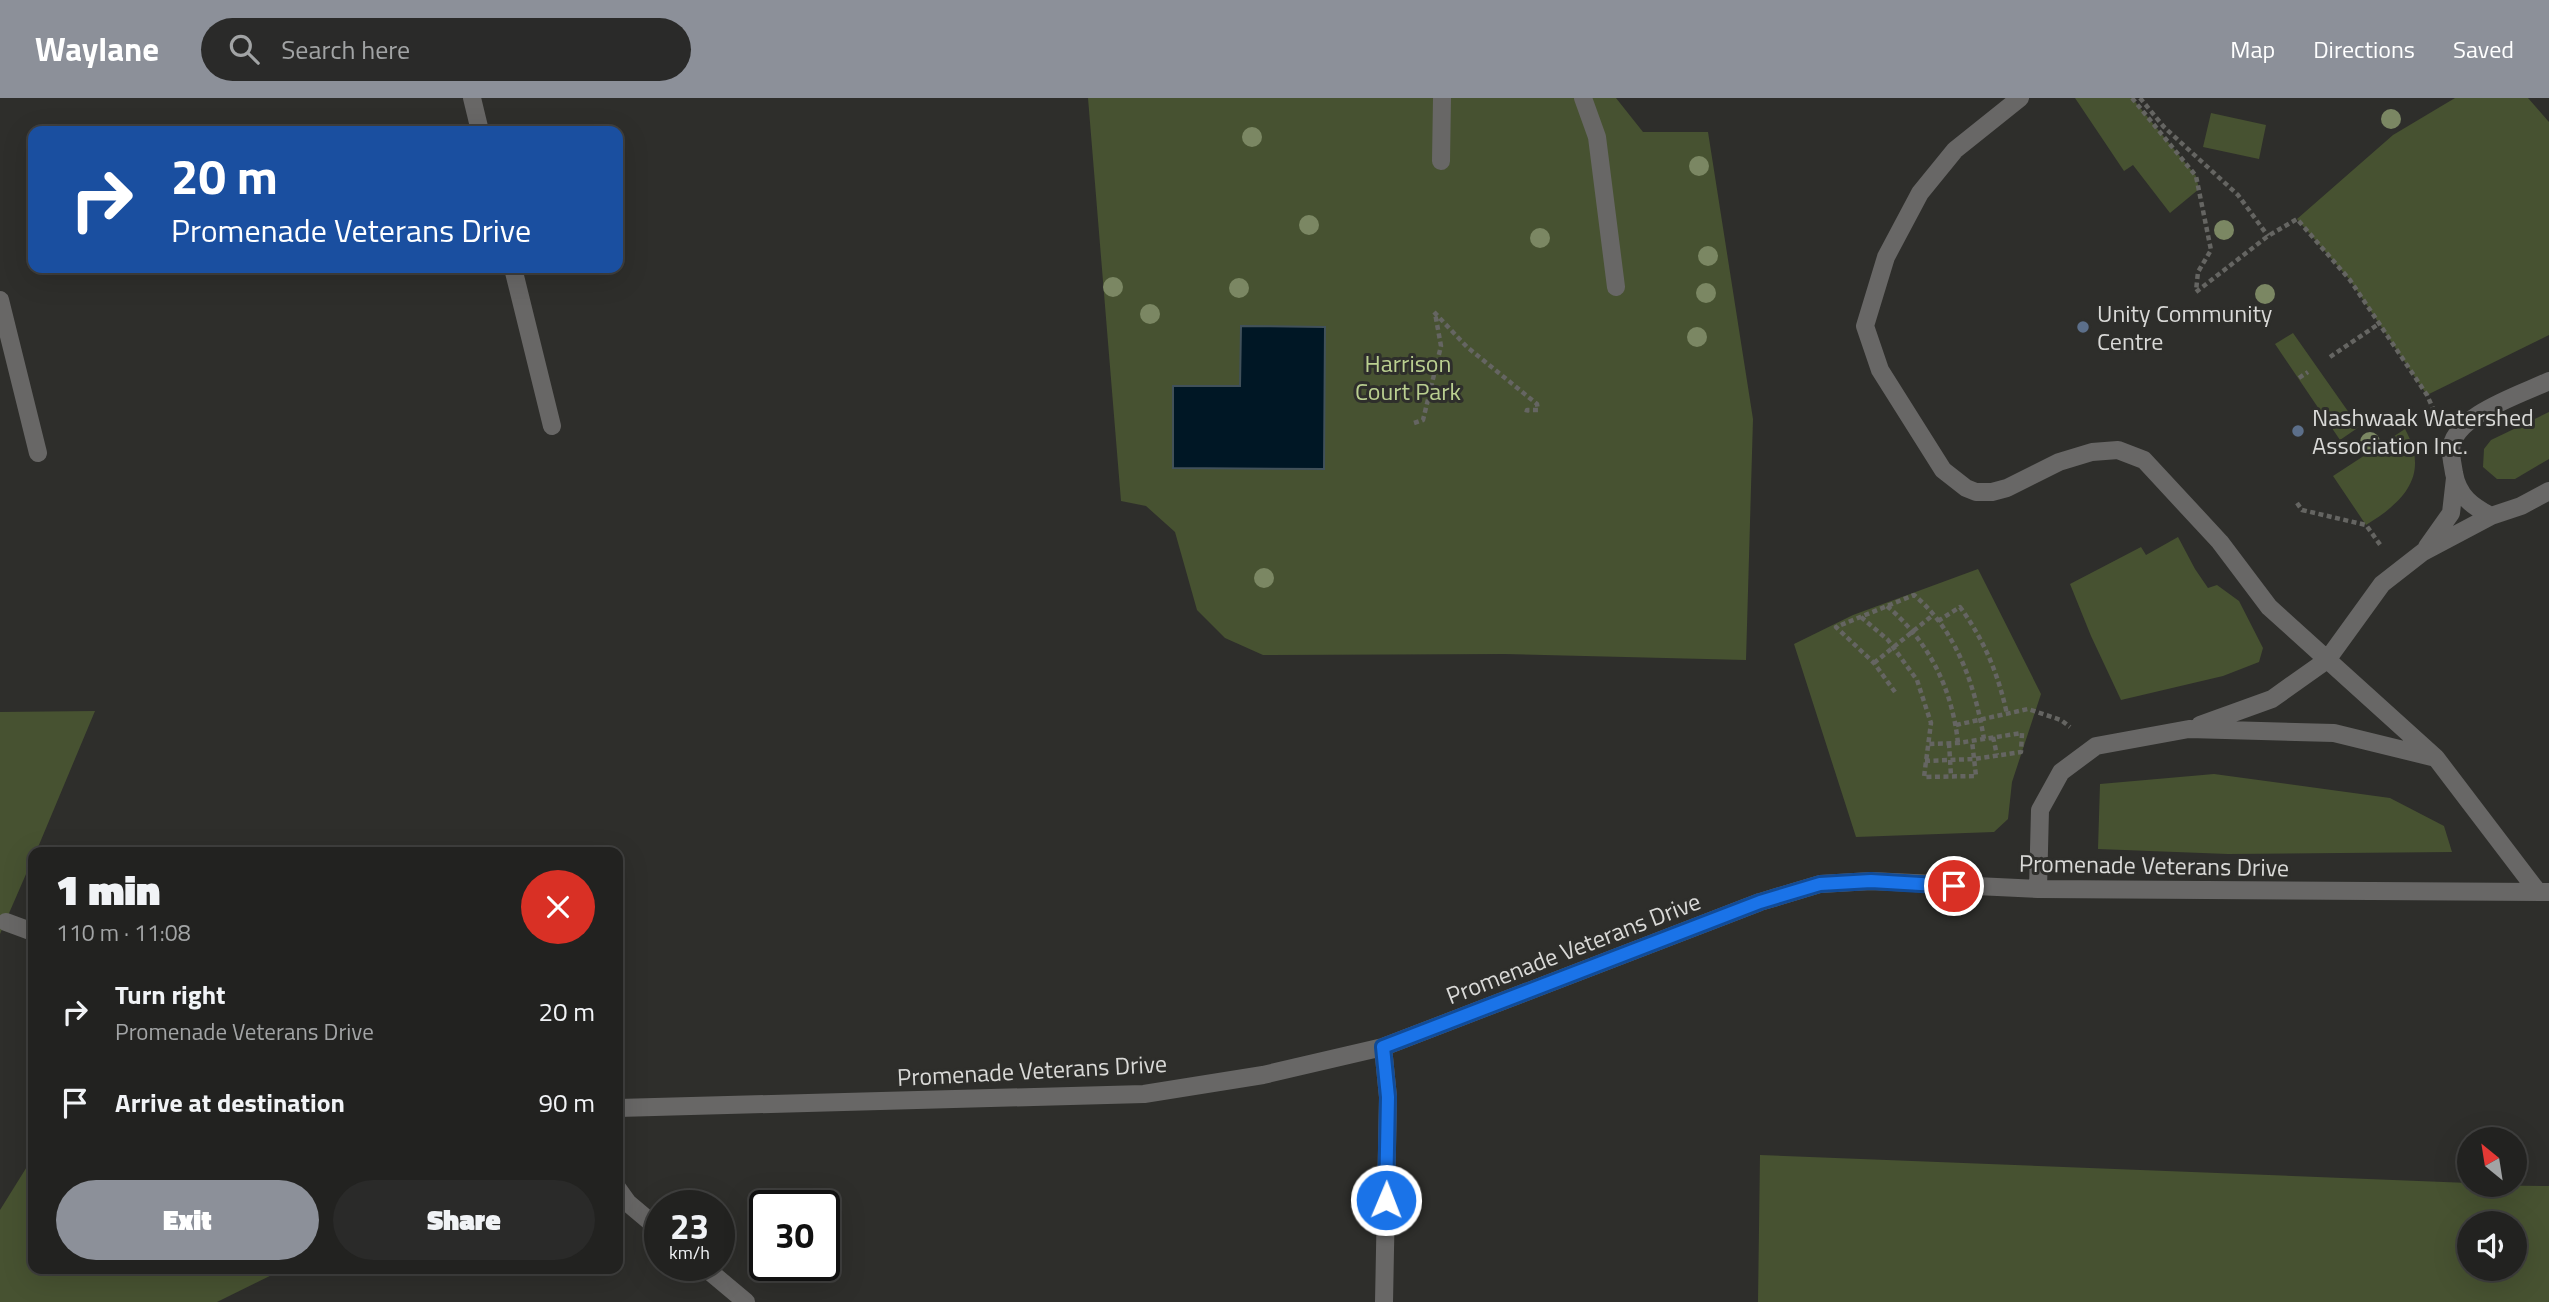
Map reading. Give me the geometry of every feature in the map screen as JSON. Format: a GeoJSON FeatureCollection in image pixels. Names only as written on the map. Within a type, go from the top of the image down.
{"type":"FeatureCollection","features":[{"type":"Feature","properties":{"kind":"street"},"geometry":{"type":"LineString","coordinates":[[472,98],[479,126]]}},
{"type":"Feature","properties":{"kind":"street"},"geometry":{"type":"LineString","coordinates":[[1441,161],[1442,98]]}},
{"type":"Feature","properties":{"kind":"street"},"geometry":{"type":"LineString","coordinates":[[1583,98],[1597,137],[1616,287]]}},
{"type":"Feature","properties":{"kind":"street"},"geometry":{"type":"LineString","coordinates":[[2020,98],[1955,150],[1920,193],[1886,257],[1865,326],[1880,370],[1943,470],[1966,488],[1976,492],[1992,492],[2092,452],[2118,450],[2144,460],[2220,542],[2269,607],[2436,758],[2543,892]]}},
{"type":"Feature","properties":{"kind":"street"},"geometry":{"type":"LineString","coordinates":[[514,273],[552,426]]}},
{"type":"Feature","properties":{"kind":"street"},"geometry":{"type":"LineString","coordinates":[[0,300],[38,453]]}},
{"type":"Feature","properties":{"kind":"street"},"geometry":{"type":"LineString","coordinates":[[2423,552],[2451,513],[2455,478],[2451,449],[2457,431],[2473,417],[2549,381]]}},
{"type":"Feature","properties":{"kind":"street"},"geometry":{"type":"LineString","coordinates":[[2455,478],[2469,505],[2491,516]]}},
{"type":"Feature","properties":{"kind":"street"},"geometry":{"type":"LineString","coordinates":[[2038,889],[2040,810],[2061,772],[2096,746],[2189,729],[2272,699],[2327,660],[2382,584],[2423,552],[2491,516],[2521,506],[2549,491]]}},
{"type":"Feature","properties":{"kind":"street"},"geometry":{"type":"LineString","coordinates":[[2189,729],[2334,733],[2436,758]]}},
{"type":"Feature","properties":{"kind":"street","name":"Promenade Veterans Drive"},"geometry":{"type":"LineString","coordinates":[[623,1108],[1144,1094],[1263,1075],[1383,1047],[1760,902],[1820,884],[1871,881],[2038,889],[2543,892]]}},
{"type":"Feature","properties":{"kind":"street"},"geometry":{"type":"LineString","coordinates":[[6,922],[28,930]]}},
{"type":"Feature","properties":{"kind":"street"},"geometry":{"type":"LineString","coordinates":[[1383,1047],[1388,1097],[1384,1302]]}},
{"type":"Feature","properties":{"kind":"street"},"geometry":{"type":"LineString","coordinates":[[623,1196],[644,1216]]}},
{"type":"Feature","properties":{"kind":"street"},"geometry":{"type":"LineString","coordinates":[[721,1281],[746,1302]]}},
{"type":"Feature","properties":{"kind":"path"},"geometry":{"type":"LineString","coordinates":[[2132,98],[2196,176],[2211,250],[2198,272],[2196,292],[2268,236],[2297,219],[2350,280],[2379,323],[2427,395],[2451,449]]}},
{"type":"Feature","properties":{"kind":"path"},"geometry":{"type":"LineString","coordinates":[[2140,98],[2164,127],[2238,195],[2268,236]]}},
{"type":"Feature","properties":{"kind":"path"},"geometry":{"type":"LineString","coordinates":[[1414,423],[1423,420],[1441,346],[1434,312],[1467,347],[1537,404],[1538,410],[1527,410],[1526,414]]}},
{"type":"Feature","properties":{"kind":"path"},"geometry":{"type":"LineString","coordinates":[[2330,357],[2379,323]]}},
{"type":"Feature","properties":{"kind":"path"},"geometry":{"type":"LineString","coordinates":[[2298,379],[2308,372]]}},
{"type":"Feature","properties":{"kind":"path"},"geometry":{"type":"LineString","coordinates":[[2297,503],[2302,510],[2366,525]]}},
{"type":"Feature","properties":{"kind":"path"},"geometry":{"type":"LineString","coordinates":[[1895,692],[1874,663],[1836,627],[1913,595],[1938,621],[1972,683],[1984,739]]}},
{"type":"Feature","properties":{"kind":"path"},"geometry":{"type":"LineString","coordinates":[[1887,606],[1928,650],[1946,685],[1958,743]]}},
{"type":"Feature","properties":{"kind":"path"},"geometry":{"type":"LineString","coordinates":[[1938,621],[1960,607],[1978,631],[2001,686],[2007,714]]}},
{"type":"Feature","properties":{"kind":"path"},"geometry":{"type":"LineString","coordinates":[[1874,663],[1933,615]]}},
{"type":"Feature","properties":{"kind":"path"},"geometry":{"type":"LineString","coordinates":[[1861,617],[1875,626],[1894,647],[1917,680],[1931,723],[1924,777],[1976,776],[1972,740]]}},
{"type":"Feature","properties":{"kind":"path"},"geometry":{"type":"LineString","coordinates":[[1956,725],[2035,710],[2061,720],[2096,746]]}},
{"type":"Feature","properties":{"kind":"path"},"geometry":{"type":"LineString","coordinates":[[1926,761],[1974,759],[2021,751],[2022,733],[1958,743],[1927,744]]}},
{"type":"Feature","properties":{"kind":"path"},"geometry":{"type":"LineString","coordinates":[[1993,737],[1997,755]]}},
{"type":"Feature","properties":{"kind":"path"},"geometry":{"type":"LineString","coordinates":[[1949,743],[1951,776]]}},
{"type":"Feature","properties":{"kind":"green space","name":"Harrison Court Park"},"geometry":{"type":"Polygon","coordinates":[[[1088,98],[1616,98],[1643,132],[1708,132],[1753,419],[1746,660],[1505,654],[1263,655],[1225,638],[1197,610],[1175,532],[1146,506],[1121,501],[1088,98]]]}},
{"type":"Feature","properties":{"kind":"green space"},"geometry":{"type":"Polygon","coordinates":[[[2075,98],[2132,98],[2196,176],[2199,189],[2170,213],[2133,165],[2124,171],[2075,98]]]}},
{"type":"Feature","properties":{"kind":"green space"},"geometry":{"type":"Polygon","coordinates":[[[2455,98],[2528,98],[2549,122],[2549,335],[2427,395],[2350,280],[2297,219],[2393,135],[2455,98]]]}},
{"type":"Feature","properties":{"kind":"green space"},"geometry":{"type":"Polygon","coordinates":[[[2211,113],[2266,125],[2259,159],[2203,147],[2211,113]]]}},
{"type":"Feature","properties":{"kind":"green space"},"geometry":{"type":"Polygon","coordinates":[[[2293,333],[2359,427],[2340,440],[2275,344],[2293,333]]]}},
{"type":"Feature","properties":{"kind":"green space"},"geometry":{"type":"Polygon","coordinates":[[[2549,412],[2549,459],[2515,479],[2497,479],[2483,467],[2484,449],[2491,440],[2549,412]]]}},
{"type":"Feature","properties":{"kind":"green space"},"geometry":{"type":"Polygon","coordinates":[[[2405,429],[2415,460],[2410,485],[2392,506],[2366,525],[2333,476],[2405,429]]]}},
{"type":"Feature","properties":{"kind":"green space"},"geometry":{"type":"Polygon","coordinates":[[[2178,537],[2208,588],[2217,585],[2239,601],[2263,648],[2259,662],[2223,676],[2121,700],[2070,584],[2141,547],[2146,555],[2178,537]]]}},
{"type":"Feature","properties":{"kind":"green space"},"geometry":{"type":"Polygon","coordinates":[[[1978,569],[2041,694],[2012,782],[2008,819],[1994,832],[1856,837],[1794,644],[1853,615],[1978,569]]]}},
{"type":"Feature","properties":{"kind":"green space"},"geometry":{"type":"Polygon","coordinates":[[[95,711],[38,847],[28,847],[28,870],[0,934],[0,712],[95,711]]]}},
{"type":"Feature","properties":{"kind":"green space"},"geometry":{"type":"Polygon","coordinates":[[[2214,774],[2390,798],[2444,826],[2452,852],[2228,854],[2098,849],[2100,784],[2214,774]]]}},
{"type":"Feature","properties":{"kind":"green space"},"geometry":{"type":"Polygon","coordinates":[[[1760,1155],[2457,1183],[2457,1197],[2527,1197],[2527,1186],[2549,1186],[2549,1302],[1758,1302],[1760,1155]]]}},
{"type":"Feature","properties":{"kind":"green space"},"geometry":{"type":"Polygon","coordinates":[[[28,1165],[28,1274],[274,1274],[217,1302],[0,1302],[0,1210],[28,1165]]]}},
{"type":"Feature","properties":{"kind":"water"},"geometry":{"type":"Polygon","coordinates":[[[1241,326],[1325,327],[1324,469],[1173,468],[1173,386],[1240,386],[1241,326]]]}},
{"type":"Feature","properties":{"kind":"place","name":"Unity Community Centre"},"geometry":{"type":"Point","coordinates":[2083,327]}},
{"type":"Feature","properties":{"kind":"place","name":"Nashwaak Watershed Association Inc."},"geometry":{"type":"Point","coordinates":[2298,431]}},
{"type":"Feature","properties":{"kind":"route"},"geometry":{"type":"LineString","coordinates":[[1386,1200],[1388,1097],[1383,1047],[1760,902],[1820,884],[1871,881],[1954,886]]}}]}
